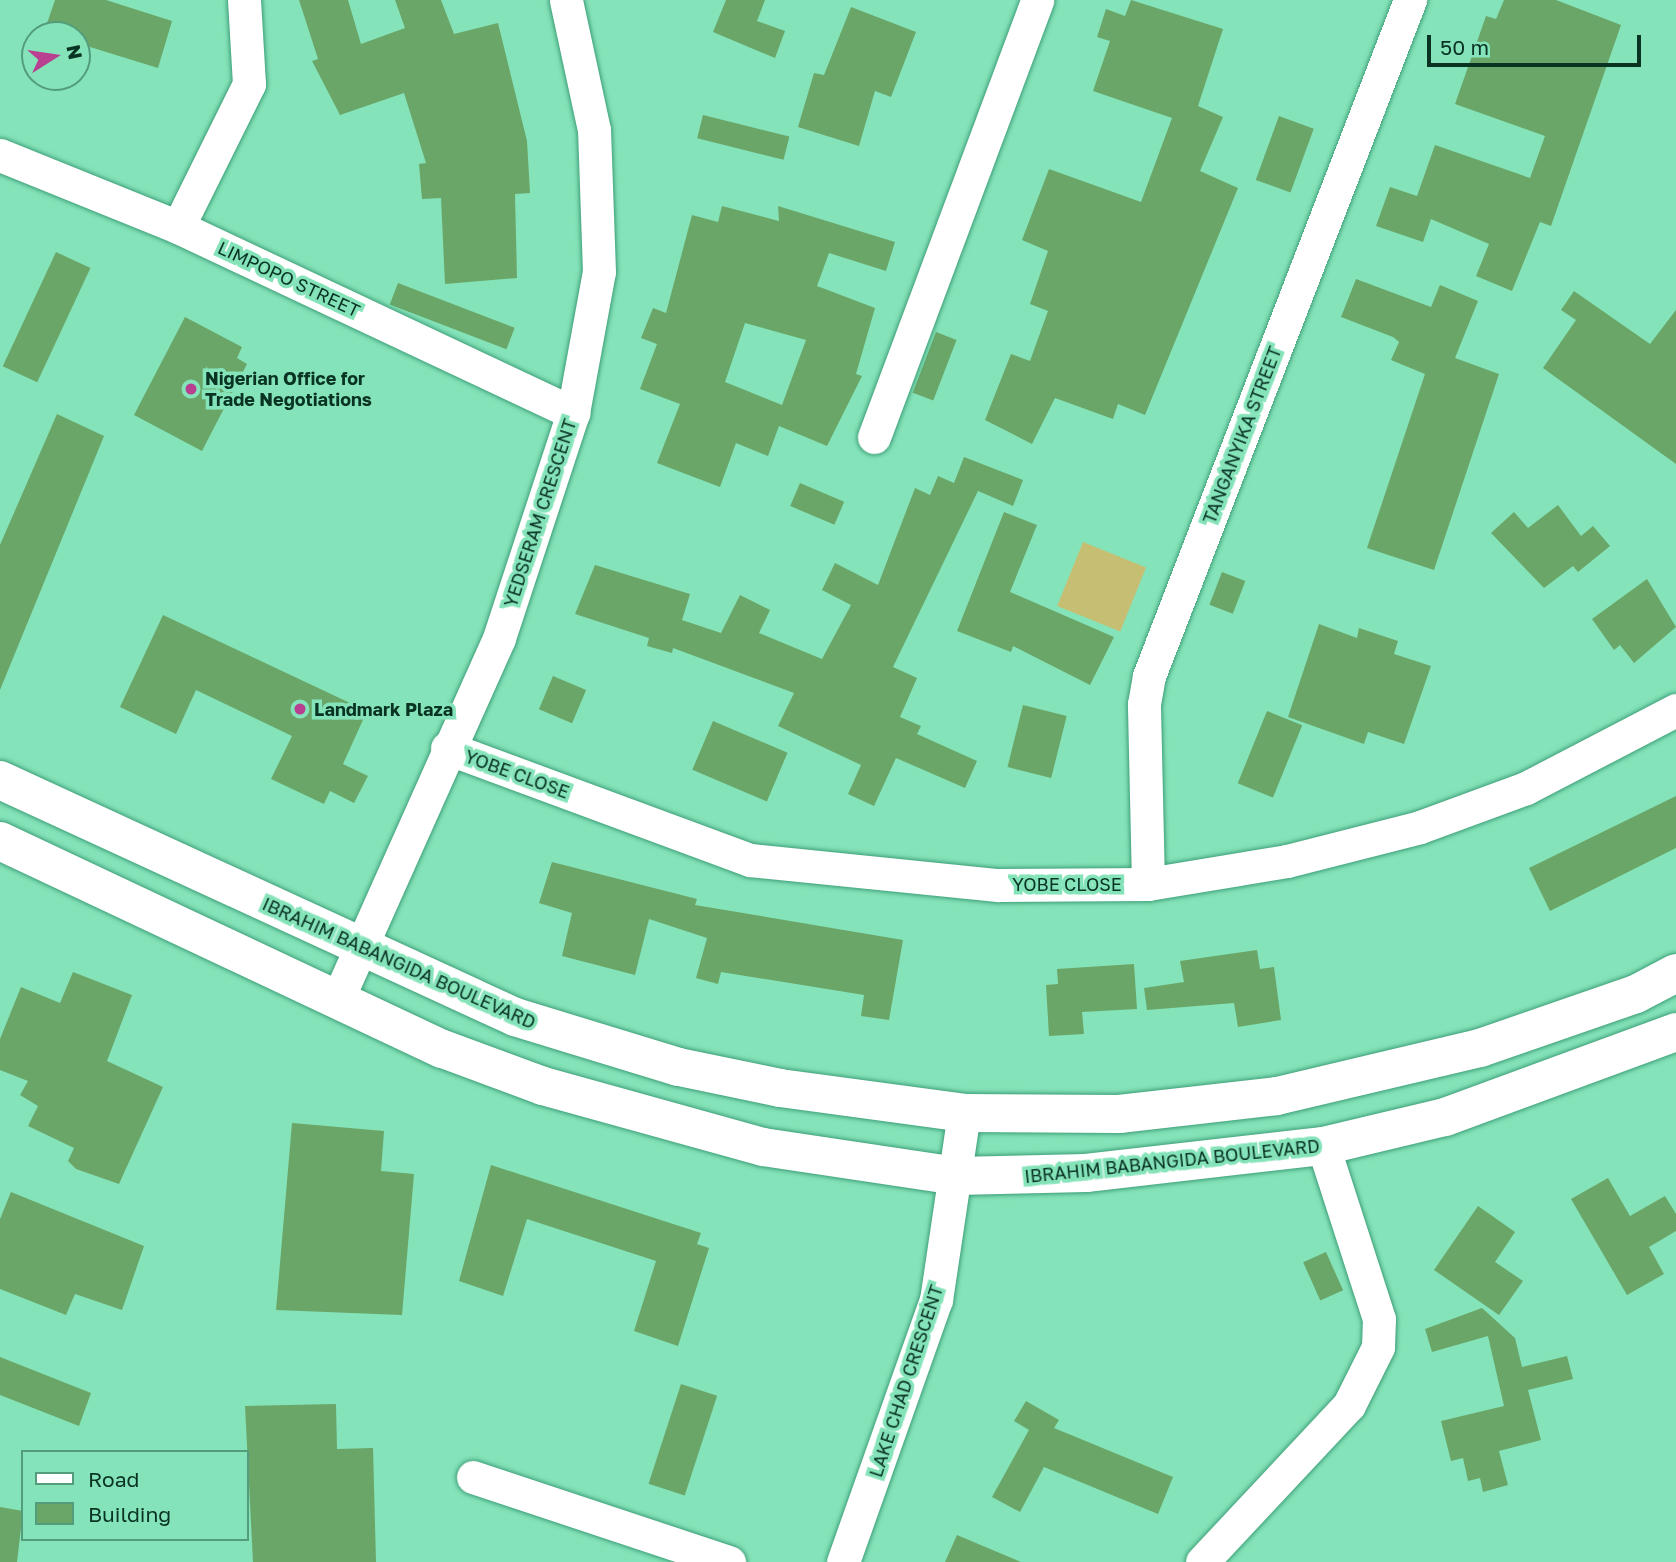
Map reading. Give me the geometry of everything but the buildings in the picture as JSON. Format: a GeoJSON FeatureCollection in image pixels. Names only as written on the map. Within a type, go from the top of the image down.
{"type":"FeatureCollection","features":[{"type":"Feature","properties":{"kind":"street"},"geometry":{"type":"LineString","coordinates":[[178,228],[249,84],[244,0]]}},
{"type":"Feature","properties":{"kind":"street","name":"YEDSERAM CRESCENT"},"geometry":{"type":"LineString","coordinates":[[339,996],[447,748],[499,638],[573,413],[599,272],[594,130],[566,0]]}},
{"type":"Feature","properties":{"kind":"street"},"geometry":{"type":"LineString","coordinates":[[874,437],[1037,0]]}},
{"type":"Feature","properties":{"kind":"street","name":"TANGANYIKA STREET"},"geometry":{"type":"LineString","coordinates":[[1148,884],[1143,704],[1149,676],[1410,0]]}},
{"type":"Feature","properties":{"kind":"street","name":"LIMPOPO STREET"},"geometry":{"type":"LineString","coordinates":[[0,155],[178,228],[573,413]]}},
{"type":"Feature","properties":{"kind":"street","name":"YOBE CLOSE"},"geometry":{"type":"LineString","coordinates":[[447,748],[750,860],[998,885],[1148,884],[1287,861],[1420,827],[1526,788],[1632,738],[1676,709]]}},
{"type":"Feature","properties":{"kind":"street","name":"IBRAHIM BABANGIDA BOULEVARD"},"geometry":{"type":"LineString","coordinates":[[0,780],[360,949],[514,1017],[679,1067],[964,1113],[1119,1114],[1277,1096],[1479,1048],[1636,994],[1676,972]]}},
{"type":"Feature","properties":{"kind":"street","name":"IBRAHIM BABANGIDA BOULEVARD"},"geometry":{"type":"LineString","coordinates":[[0,841],[339,996],[443,1049],[608,1106],[763,1147],[957,1176],[1086,1173],[1323,1146],[1445,1117],[1676,1032]]}},
{"type":"Feature","properties":{"kind":"street","name":"LAKE CHAD CRESCENT"},"geometry":{"type":"LineString","coordinates":[[843,1562],[936,1300],[957,1176],[964,1113]]}},
{"type":"Feature","properties":{"kind":"street"},"geometry":{"type":"LineString","coordinates":[[1202,1562],[1349,1405],[1378,1347],[1379,1319],[1323,1146]]}},
{"type":"Feature","properties":{"kind":"street"},"geometry":{"type":"LineString","coordinates":[[473,1477],[729,1562]]}},
{"type":"Feature","properties":{"kind":"shaded area"},"geometry":{"type":"Polygon","coordinates":[[[1083,542],[1146,567],[1120,631],[1057,606],[1083,542]]]}},
{"type":"Feature","properties":{"kind":"place","name":"Nigerian Office for Trade Negotiations"},"geometry":{"type":"Point","coordinates":[191,389]}},
{"type":"Feature","properties":{"kind":"place","name":"Landmark Plaza"},"geometry":{"type":"Point","coordinates":[300,709]}}]}
